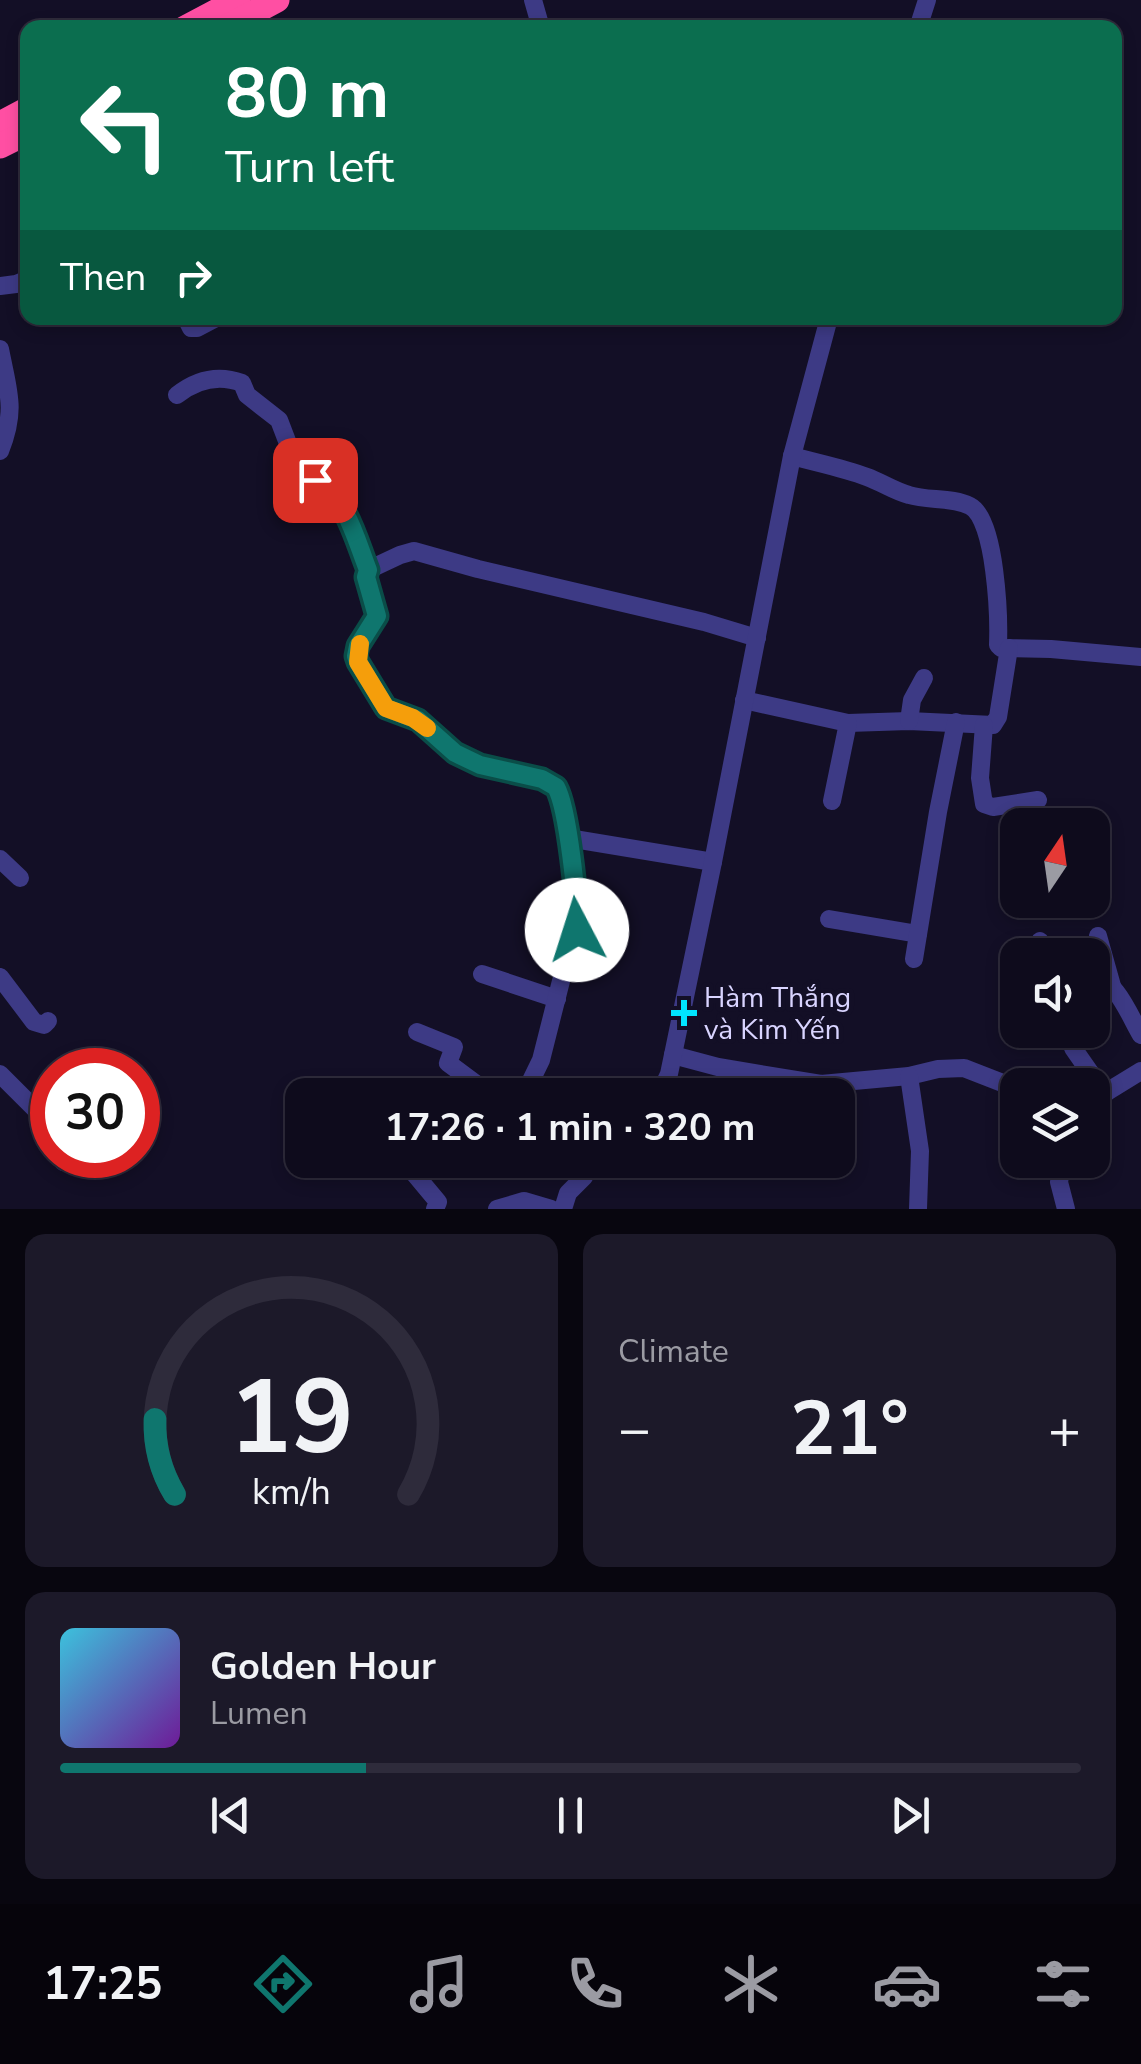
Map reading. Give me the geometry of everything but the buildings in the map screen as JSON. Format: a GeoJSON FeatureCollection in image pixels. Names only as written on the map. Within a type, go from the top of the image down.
{"type":"FeatureCollection","features":[{"type":"Feature","properties":{"kind":"highway"},"geometry":{"type":"LineString","coordinates":[[200,20],[238,0]]}},
{"type":"Feature","properties":{"kind":"highway"},"geometry":{"type":"LineString","coordinates":[[239,20],[277,0]]}},
{"type":"Feature","properties":{"kind":"street"},"geometry":{"type":"LineString","coordinates":[[668,1078],[792,456],[827,325]]}},
{"type":"Feature","properties":{"kind":"street"},"geometry":{"type":"LineString","coordinates":[[0,349],[11,412],[0,451]]}},
{"type":"Feature","properties":{"kind":"street"},"geometry":{"type":"LineString","coordinates":[[176,395],[194,382],[222,379],[242,383],[248,395],[279,420],[302,468],[340,502],[368,570],[366,577],[377,616],[356,656],[383,704],[418,720],[455,753],[480,765],[542,779],[556,787],[568,838],[578,924],[542,1060],[533,1078]]}},
{"type":"Feature","properties":{"kind":"street"},"geometry":{"type":"LineString","coordinates":[[792,456],[866,476],[907,495],[974,508],[983,519],[992,563],[1001,648],[1141,657]]}},
{"type":"Feature","properties":{"kind":"street"},"geometry":{"type":"LineString","coordinates":[[368,570],[414,551],[756,638]]}},
{"type":"Feature","properties":{"kind":"street"},"geometry":{"type":"LineString","coordinates":[[744,700],[848,723],[993,725],[998,717],[1009,648]]}},
{"type":"Feature","properties":{"kind":"street"},"geometry":{"type":"LineString","coordinates":[[909,721],[912,700],[924,678]]}},
{"type":"Feature","properties":{"kind":"street"},"geometry":{"type":"LineString","coordinates":[[914,959],[956,722]]}},
{"type":"Feature","properties":{"kind":"street"},"geometry":{"type":"LineString","coordinates":[[832,801],[848,723]]}},
{"type":"Feature","properties":{"kind":"street"},"geometry":{"type":"LineString","coordinates":[[984,725],[980,778],[984,804],[992,808],[1038,800]]}},
{"type":"Feature","properties":{"kind":"street"},"geometry":{"type":"LineString","coordinates":[[568,838],[713,862]]}},
{"type":"Feature","properties":{"kind":"street"},"geometry":{"type":"LineString","coordinates":[[0,859],[20,878]]}},
{"type":"Feature","properties":{"kind":"street"},"geometry":{"type":"LineString","coordinates":[[829,919],[918,934]]}},
{"type":"Feature","properties":{"kind":"street"},"geometry":{"type":"LineString","coordinates":[[1098,936],[1112,986],[1141,1035]]}},
{"type":"Feature","properties":{"kind":"street"},"geometry":{"type":"LineString","coordinates":[[482,974],[557,999]]}},
{"type":"Feature","properties":{"kind":"street"},"geometry":{"type":"LineString","coordinates":[[0,977],[34,1022],[48,1021]]}},
{"type":"Feature","properties":{"kind":"street"},"geometry":{"type":"LineString","coordinates":[[417,1032],[454,1047],[448,1063],[468,1078]]}},
{"type":"Feature","properties":{"kind":"street"},"geometry":{"type":"LineString","coordinates":[[672,1056],[821,1084],[964,1068],[1000,1082]]}},
{"type":"Feature","properties":{"kind":"street"},"geometry":{"type":"LineString","coordinates":[[1110,1091],[1141,1071]]}},
{"type":"Feature","properties":{"kind":"street"},"geometry":{"type":"LineString","coordinates":[[0,1074],[30,1104]]}},
{"type":"Feature","properties":{"kind":"street"},"geometry":{"type":"LineString","coordinates":[[910,1076],[920,1152],[918,1209]]}},
{"type":"Feature","properties":{"kind":"street"},"geometry":{"type":"LineString","coordinates":[[420,1178],[438,1202],[434,1209]]}},
{"type":"Feature","properties":{"kind":"street"},"geometry":{"type":"LineString","coordinates":[[563,1209],[568,1192],[583,1178]]}},
{"type":"Feature","properties":{"kind":"street"},"geometry":{"type":"LineString","coordinates":[[1060,1178],[1066,1209]]}},
{"type":"Feature","properties":{"kind":"street"},"geometry":{"type":"LineString","coordinates":[[497,1209],[524,1201],[551,1209]]}},
{"type":"Feature","properties":{"kind":"slow traffic"},"geometry":{"type":"LineString","coordinates":[[360,644],[358,662],[386,708],[418,720],[427,728]]}},
{"type":"Feature","properties":{"kind":"place","name":"Hàm Thắng và Kim Yến"},"geometry":{"type":"Point","coordinates":[684,1013]}},
{"type":"Feature","properties":{"kind":"route"},"geometry":{"type":"LineString","coordinates":[[315,480],[340,502],[368,570],[366,577],[377,616],[358,646],[358,662],[386,708],[418,720],[455,753],[484,767],[533,776],[556,787],[568,838],[577,930]]}}]}
